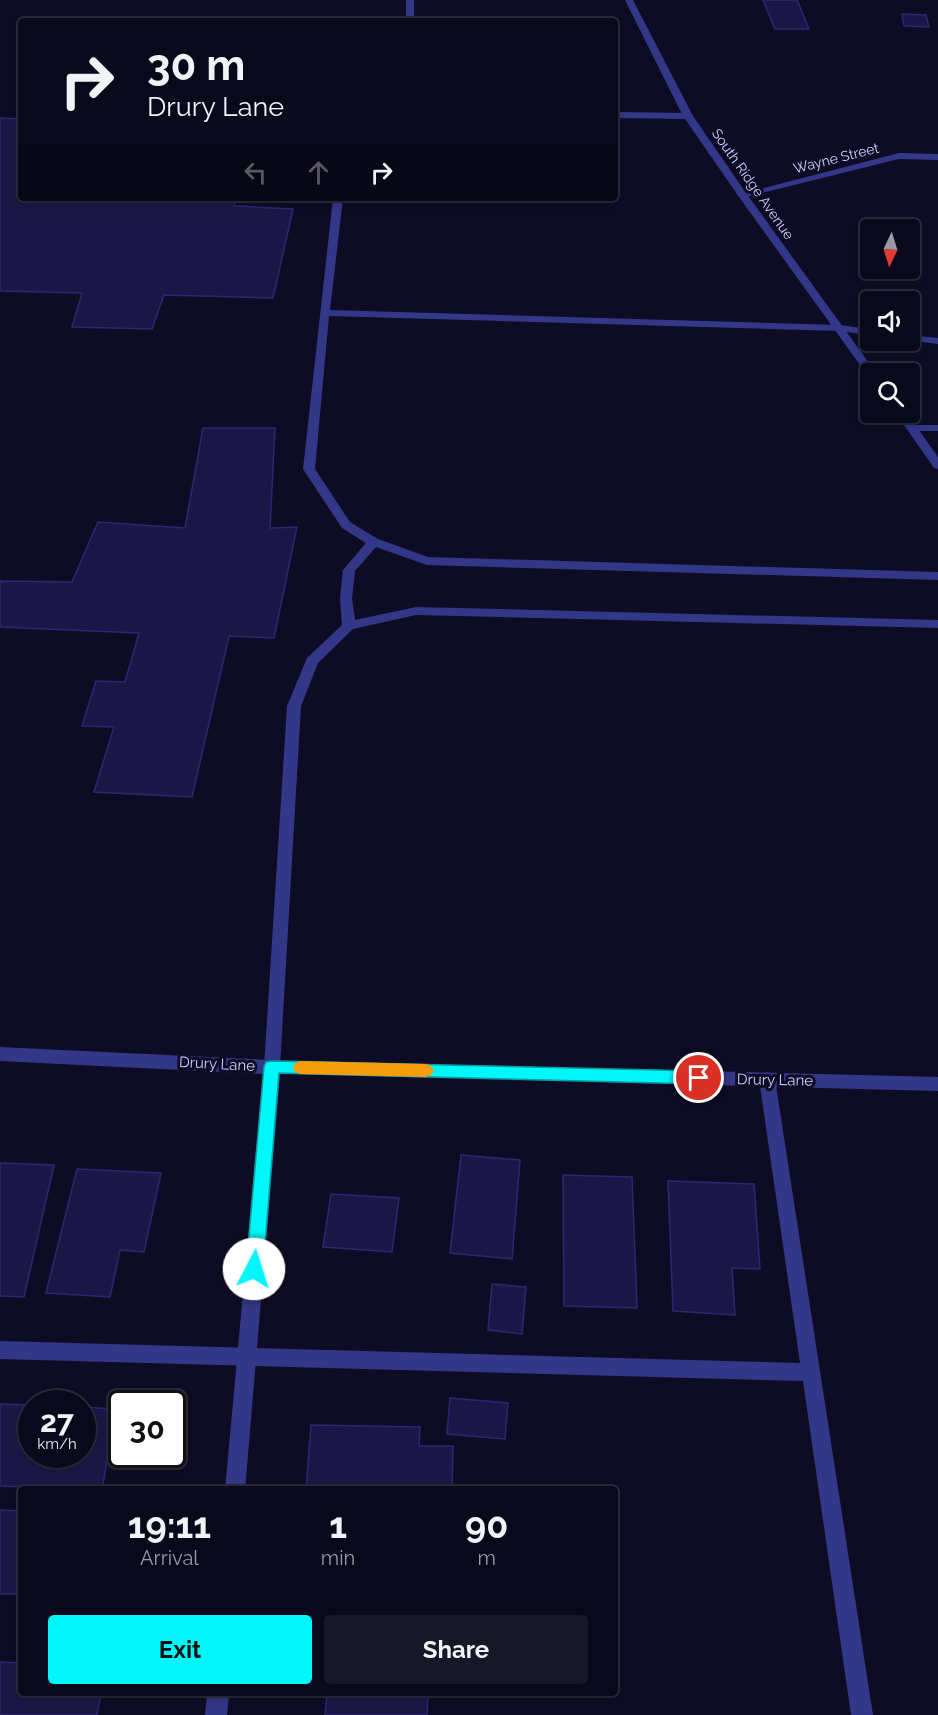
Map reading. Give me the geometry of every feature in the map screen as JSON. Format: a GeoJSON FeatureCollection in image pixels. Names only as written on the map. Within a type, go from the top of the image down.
{"type":"FeatureCollection","features":[{"type":"Feature","properties":{"kind":"street"},"geometry":{"type":"LineString","coordinates":[[410,0],[410,18]]}},
{"type":"Feature","properties":{"kind":"street","name":"South Ridge Avenue"},"geometry":{"type":"LineString","coordinates":[[629,0],[688,116],[742,195],[864,363]]}},
{"type":"Feature","properties":{"kind":"street"},"geometry":{"type":"LineString","coordinates":[[618,115],[688,116]]}},
{"type":"Feature","properties":{"kind":"street","name":"Wayne Street"},"geometry":{"type":"LineString","coordinates":[[742,195],[899,156],[938,157]]}},
{"type":"Feature","properties":{"kind":"street"},"geometry":{"type":"LineString","coordinates":[[338,201],[309,469],[346,525],[374,542],[427,561],[938,576]]}},
{"type":"Feature","properties":{"kind":"street"},"geometry":{"type":"LineString","coordinates":[[324,313],[839,328],[860,331]]}},
{"type":"Feature","properties":{"kind":"street"},"geometry":{"type":"LineString","coordinates":[[920,339],[938,341]]}},
{"type":"Feature","properties":{"kind":"street"},"geometry":{"type":"LineString","coordinates":[[908,423],[938,465]]}},
{"type":"Feature","properties":{"kind":"street"},"geometry":{"type":"LineString","coordinates":[[911,428],[938,428]]}},
{"type":"Feature","properties":{"kind":"street"},"geometry":{"type":"LineString","coordinates":[[349,626],[346,599],[349,570],[374,542]]}},
{"type":"Feature","properties":{"kind":"street"},"geometry":{"type":"LineString","coordinates":[[236,1486],[272,1067],[294,706],[312,661],[349,626],[416,610],[938,624]]}},
{"type":"Feature","properties":{"kind":"street","name":"Drury Lane"},"geometry":{"type":"LineString","coordinates":[[0,1054],[272,1067],[938,1084]]}},
{"type":"Feature","properties":{"kind":"street"},"geometry":{"type":"LineString","coordinates":[[767,1079],[862,1715]]}},
{"type":"Feature","properties":{"kind":"street"},"geometry":{"type":"LineString","coordinates":[[0,1350],[811,1372]]}},
{"type":"Feature","properties":{"kind":"street"},"geometry":{"type":"LineString","coordinates":[[216,1715],[218,1696]]}},
{"type":"Feature","properties":{"kind":"building"},"geometry":{"type":"Polygon","coordinates":[[[763,0],[797,0],[809,29],[775,29],[763,0]]]}},
{"type":"Feature","properties":{"kind":"building"},"geometry":{"type":"Polygon","coordinates":[[[902,14],[926,15],[929,27],[904,26],[902,14]]]}},
{"type":"Feature","properties":{"kind":"building"},"geometry":{"type":"Polygon","coordinates":[[[0,118],[18,119],[18,201],[235,201],[234,206],[293,209],[273,298],[164,295],[152,329],[72,327],[82,293],[0,291],[0,118]]]}},
{"type":"Feature","properties":{"kind":"building"},"geometry":{"type":"Polygon","coordinates":[[[203,428],[275,428],[270,528],[297,527],[274,638],[229,636],[192,797],[94,792],[114,727],[82,726],[96,681],[125,682],[139,633],[0,627],[0,581],[72,582],[98,522],[185,528],[203,428]]]}},
{"type":"Feature","properties":{"kind":"building"},"geometry":{"type":"Polygon","coordinates":[[[461,1155],[520,1160],[512,1259],[450,1253],[461,1155]]]}},
{"type":"Feature","properties":{"kind":"building"},"geometry":{"type":"Polygon","coordinates":[[[0,1163],[54,1165],[24,1297],[0,1296],[0,1163]]]}},
{"type":"Feature","properties":{"kind":"building"},"geometry":{"type":"Polygon","coordinates":[[[77,1169],[161,1173],[144,1252],[120,1250],[110,1297],[46,1293],[77,1169]]]}},
{"type":"Feature","properties":{"kind":"building"},"geometry":{"type":"Polygon","coordinates":[[[563,1175],[632,1177],[637,1308],[564,1306],[563,1175]]]}},
{"type":"Feature","properties":{"kind":"building"},"geometry":{"type":"Polygon","coordinates":[[[668,1181],[754,1184],[760,1269],[732,1268],[735,1315],[673,1311],[668,1181]]]}},
{"type":"Feature","properties":{"kind":"building"},"geometry":{"type":"Polygon","coordinates":[[[331,1194],[399,1198],[392,1252],[323,1247],[331,1194]]]}},
{"type":"Feature","properties":{"kind":"building"},"geometry":{"type":"Polygon","coordinates":[[[492,1284],[526,1287],[522,1334],[488,1330],[492,1284]]]}},
{"type":"Feature","properties":{"kind":"building"},"geometry":{"type":"Polygon","coordinates":[[[450,1398],[508,1403],[505,1439],[447,1434],[450,1398]]]}},
{"type":"Feature","properties":{"kind":"building"},"geometry":{"type":"Polygon","coordinates":[[[0,1404],[18,1405],[18,1468],[96,1468],[96,1408],[108,1409],[108,1455],[103,1486],[0,1486],[0,1404]]]}},
{"type":"Feature","properties":{"kind":"building"},"geometry":{"type":"Polygon","coordinates":[[[311,1425],[420,1427],[419,1446],[453,1446],[452,1486],[306,1486],[311,1425]]]}},
{"type":"Feature","properties":{"kind":"building"},"geometry":{"type":"Polygon","coordinates":[[[0,1510],[18,1511],[18,1594],[0,1594],[0,1510]]]}},
{"type":"Feature","properties":{"kind":"building"},"geometry":{"type":"Polygon","coordinates":[[[0,1662],[18,1663],[18,1696],[101,1696],[97,1715],[0,1715],[0,1662]]]}},
{"type":"Feature","properties":{"kind":"building"},"geometry":{"type":"Polygon","coordinates":[[[327,1696],[428,1696],[427,1715],[325,1715],[327,1696]]]}},
{"type":"Feature","properties":{"kind":"slow traffic"},"geometry":{"type":"LineString","coordinates":[[300,1068],[426,1071]]}},
{"type":"Feature","properties":{"kind":"route"},"geometry":{"type":"LineString","coordinates":[[254,1269],[272,1067],[699,1078]]}}]}
